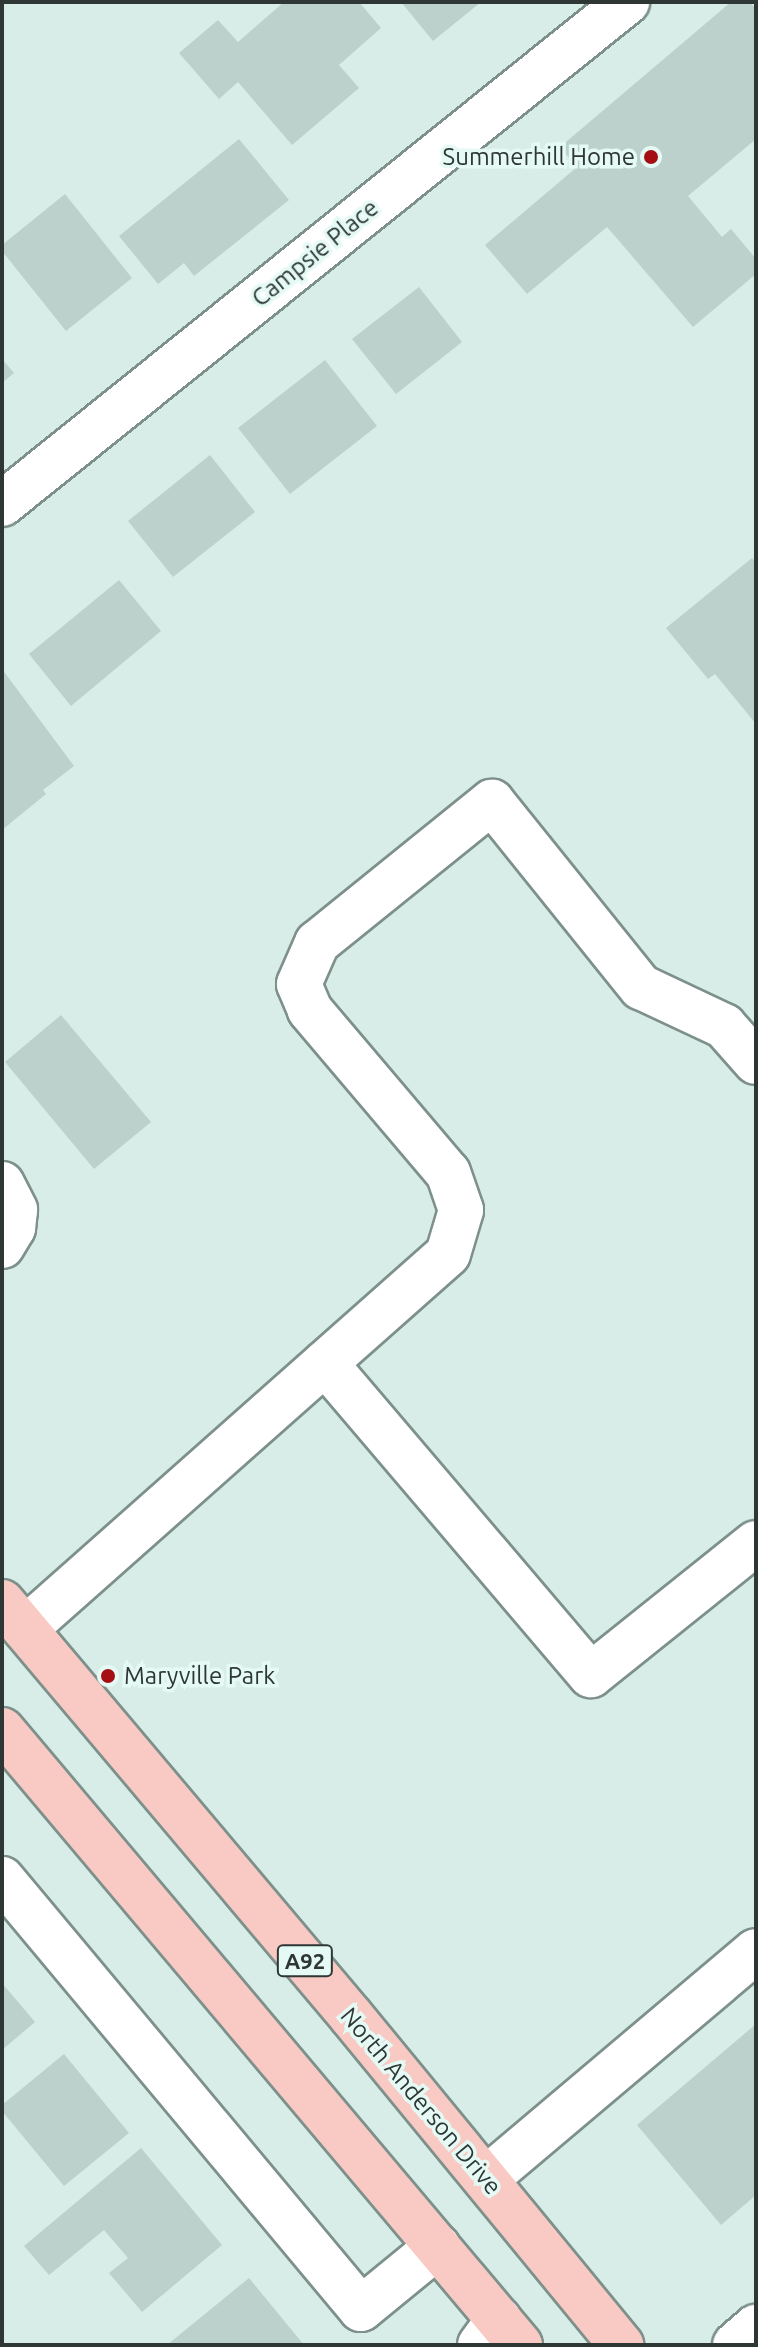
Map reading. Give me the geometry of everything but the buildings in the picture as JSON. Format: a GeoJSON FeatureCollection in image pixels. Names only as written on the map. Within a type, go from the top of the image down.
{"type":"FeatureCollection","features":[{"type":"Feature","properties":{"kind":"main road","name":"North Anderson Drive"},"geometry":{"type":"LineString","coordinates":[[13,1616],[486,2179],[621,2345]]}},
{"type":"Feature","properties":{"kind":"main road"},"geometry":{"type":"LineString","coordinates":[[2,1730],[438,2246],[500,2336]]}},
{"type":"Feature","properties":{"kind":"street","name":"Campsie Place"},"geometry":{"type":"LineString","coordinates":[[2,504],[627,2]]}},
{"type":"Feature","properties":{"kind":"street"},"geometry":{"type":"LineString","coordinates":[[13,1616],[325,1363],[448,1254],[461,1210],[448,1173],[310,1010],[299,984],[317,943],[492,802],[641,987],[724,1026],[756,1062]]}},
{"type":"Feature","properties":{"kind":"street"},"geometry":{"type":"LineString","coordinates":[[2,1184],[15,1210],[13,1228],[2,1246]]}},
{"type":"Feature","properties":{"kind":"street"},"geometry":{"type":"LineString","coordinates":[[325,1363],[591,1675],[756,1543]]}},
{"type":"Feature","properties":{"kind":"street"},"geometry":{"type":"LineString","coordinates":[[2,1879],[361,2309],[438,2246]]}},
{"type":"Feature","properties":{"kind":"street"},"geometry":{"type":"LineString","coordinates":[[486,2179],[756,1951]]}},
{"type":"Feature","properties":{"kind":"street"},"geometry":{"type":"LineString","coordinates":[[735,2345],[756,2327]]}},
{"type":"Feature","properties":{"kind":"place","name":"Summerhill Home"},"geometry":{"type":"Point","coordinates":[651,157]}},
{"type":"Feature","properties":{"kind":"place","name":"Maryville Park"},"geometry":{"type":"Point","coordinates":[108,1676]}}]}
